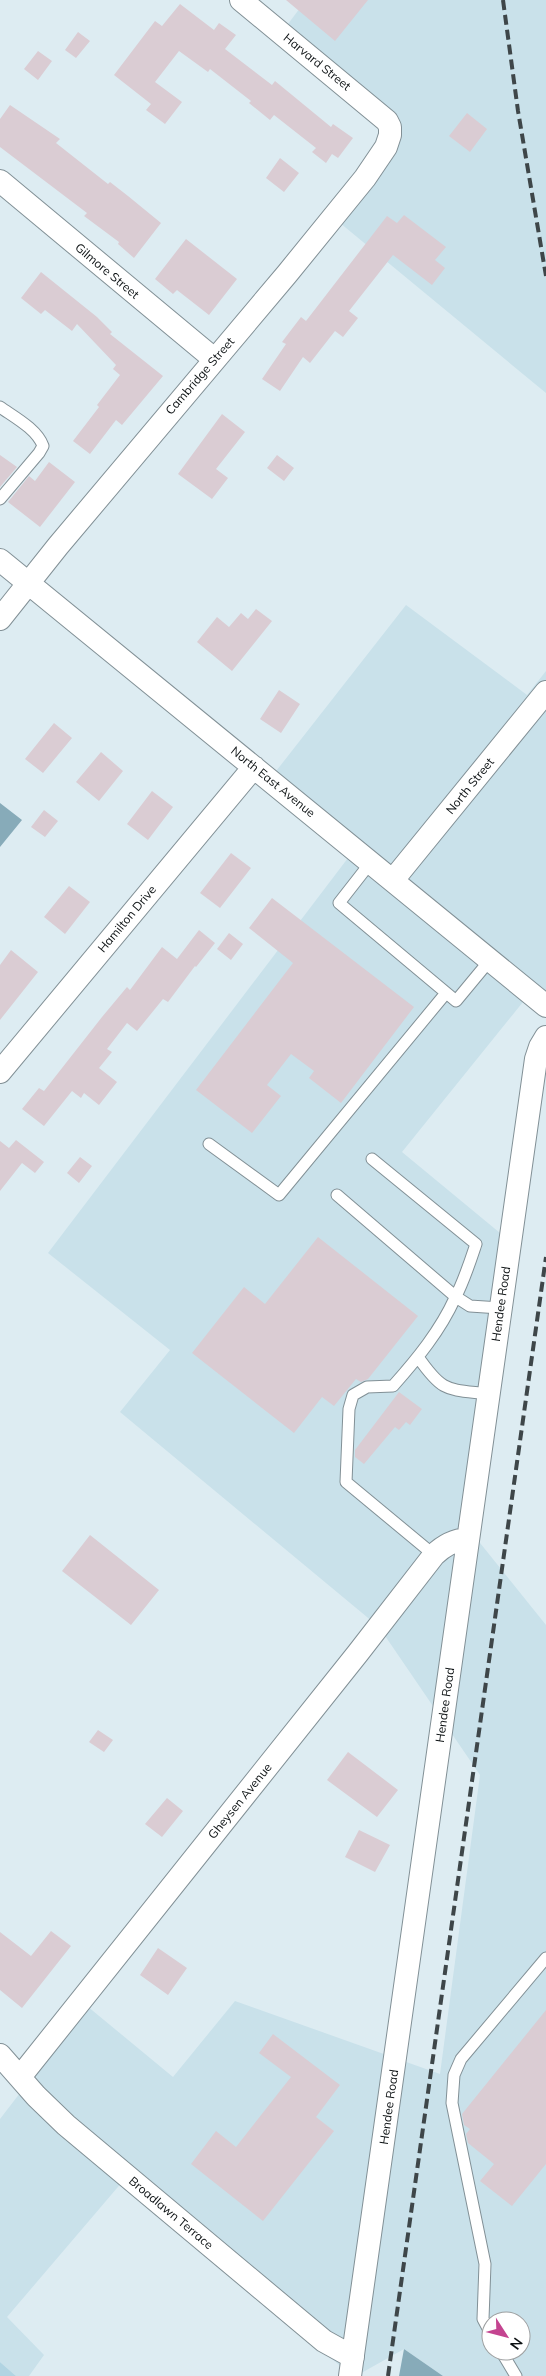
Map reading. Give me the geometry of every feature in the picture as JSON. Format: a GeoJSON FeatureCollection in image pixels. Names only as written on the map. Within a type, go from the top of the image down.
{"type":"FeatureCollection","features":[{"type":"Feature","properties":{"kind":"street","name":"Harvard Street"},"geometry":{"type":"LineString","coordinates":[[241,0],[372,108],[387,121],[390,127]]}},
{"type":"Feature","properties":{"kind":"street","name":"Cambridge Street"},"geometry":{"type":"LineString","coordinates":[[0,619],[365,178],[386,147],[390,127]]}},
{"type":"Feature","properties":{"kind":"street","name":"Gilmore Street"},"geometry":{"type":"LineString","coordinates":[[0,181],[214,359]]}},
{"type":"Feature","properties":{"kind":"street","name":"North East Avenue"},"geometry":{"type":"LineString","coordinates":[[0,560],[546,1006]]}},
{"type":"Feature","properties":{"kind":"street","name":"North Street"},"geometry":{"type":"LineString","coordinates":[[393,880],[546,692]]}},
{"type":"Feature","properties":{"kind":"street","name":"Hamilton Drive"},"geometry":{"type":"LineString","coordinates":[[0,1072],[254,767]]}},
{"type":"Feature","properties":{"kind":"street","name":"Hendee Road"},"geometry":{"type":"LineString","coordinates":[[352,2367],[536,1059],[546,1037]]}},
{"type":"Feature","properties":{"kind":"street","name":"Gheysen Avenue"},"geometry":{"type":"LineString","coordinates":[[20,2076],[352,1661],[434,1555],[447,1544],[468,1539]]}},
{"type":"Feature","properties":{"kind":"street","name":"Broadlawn Terrace"},"geometry":{"type":"LineString","coordinates":[[0,2054],[36,2096],[73,2132],[324,2341],[352,2367]]}},
{"type":"Feature","properties":{"kind":"lane"},"geometry":{"type":"LineString","coordinates":[[0,407],[32,431],[41,440],[42,446],[39,453],[0,499]]}},
{"type":"Feature","properties":{"kind":"lane"},"geometry":{"type":"LineString","coordinates":[[371,862],[339,903],[446,993],[456,1001],[490,960]]}},
{"type":"Feature","properties":{"kind":"lane"},"geometry":{"type":"LineString","coordinates":[[209,1144],[279,1195],[446,993]]}},
{"type":"Feature","properties":{"kind":"lane"},"geometry":{"type":"LineString","coordinates":[[372,1159],[476,1244],[456,1297],[442,1323],[418,1357],[393,1386],[367,1387],[353,1395],[349,1410],[346,1482],[434,1555]]}},
{"type":"Feature","properties":{"kind":"lane"},"geometry":{"type":"LineString","coordinates":[[337,1195],[456,1297],[470,1306],[500,1308]]}},
{"type":"Feature","properties":{"kind":"lane"},"geometry":{"type":"LineString","coordinates":[[418,1357],[433,1378],[447,1389],[488,1394]]}},
{"type":"Feature","properties":{"kind":"lane"},"geometry":{"type":"LineString","coordinates":[[483,2311],[485,2264],[452,2103],[454,2075],[461,2059],[546,1958]]}},
{"type":"Feature","properties":{"kind":"lane"},"geometry":{"type":"LineString","coordinates":[[507,2361],[516,2376]]}},
{"type":"Feature","properties":{"kind":"shaded area"},"geometry":{"type":"Polygon","coordinates":[[[306,0],[546,0],[546,393],[334,218],[396,136],[279,36],[306,0]]]}},
{"type":"Feature","properties":{"kind":"shaded area"},"geometry":{"type":"Polygon","coordinates":[[[406,605],[527,695],[546,671],[546,1011],[527,997],[402,1152],[512,1243],[472,1533],[546,1625],[546,2376],[443,2376],[404,2349],[356,2376],[352,2376],[123,2181],[7,2317],[44,2355],[29,2376],[16,2376],[0,2362],[0,2119],[87,2006],[173,2077],[235,2001],[440,2074],[480,1775],[379,1627],[120,1412],[170,1350],[48,1253],[351,854],[266,784],[406,605]]]}},
{"type":"Feature","properties":{"kind":"shaded area"},"geometry":{"type":"Polygon","coordinates":[[[0,803],[22,820],[0,847],[0,803]]]}},
{"type":"Feature","properties":{"kind":"shaded area"},"geometry":{"type":"Polygon","coordinates":[[[404,2349],[443,2376],[399,2376],[404,2349]]]}},
{"type":"Feature","properties":{"kind":"shaded area"},"geometry":{"type":"Polygon","coordinates":[[[0,2362],[16,2376],[0,2376],[0,2362]]]}},
{"type":"Feature","properties":{"kind":"building"},"geometry":{"type":"Polygon","coordinates":[[[286,0],[368,0],[335,41],[286,0]]]}},
{"type":"Feature","properties":{"kind":"building"},"geometry":{"type":"Polygon","coordinates":[[[180,4],[214,30],[219,23],[236,35],[225,49],[272,85],[275,81],[331,127],[333,124],[353,138],[338,158],[332,154],[326,163],[312,152],[316,148],[274,115],[270,120],[249,103],[251,101],[210,69],[208,72],[179,51],[155,82],[182,102],[165,124],[146,110],[151,104],[114,75],[155,21],[162,26],[180,4]]]}},
{"type":"Feature","properties":{"kind":"building"},"geometry":{"type":"Polygon","coordinates":[[[78,32],[90,41],[76,58],[65,50],[78,32]]]}},
{"type":"Feature","properties":{"kind":"building"},"geometry":{"type":"Polygon","coordinates":[[[38,51],[52,61],[38,80],[24,69],[38,51]]]}},
{"type":"Feature","properties":{"kind":"building"},"geometry":{"type":"Polygon","coordinates":[[[10,105],[60,139],[56,143],[108,184],[110,182],[161,223],[134,258],[118,244],[119,242],[84,216],[87,213],[0,147],[0,119],[10,105]]]}},
{"type":"Feature","properties":{"kind":"building"},"geometry":{"type":"Polygon","coordinates":[[[467,113],[487,129],[470,152],[449,136],[467,113]]]}},
{"type":"Feature","properties":{"kind":"building"},"geometry":{"type":"Polygon","coordinates":[[[280,158],[299,173],[284,192],[266,178],[280,158]]]}},
{"type":"Feature","properties":{"kind":"building"},"geometry":{"type":"Polygon","coordinates":[[[404,215],[446,247],[435,260],[445,268],[432,285],[393,255],[349,311],[358,318],[343,337],[335,331],[310,363],[303,357],[280,391],[262,379],[286,344],[282,342],[301,317],[306,321],[387,216],[397,223],[404,215]]]}},
{"type":"Feature","properties":{"kind":"building"},"geometry":{"type":"Polygon","coordinates":[[[186,239],[237,279],[209,315],[177,290],[173,294],[155,279],[186,239]]]}},
{"type":"Feature","properties":{"kind":"building"},"geometry":{"type":"Polygon","coordinates":[[[41,272],[97,317],[112,332],[110,334],[163,376],[122,425],[116,420],[90,454],[73,441],[120,375],[113,369],[116,365],[77,324],[72,331],[45,310],[41,314],[21,298],[41,272]]]}},
{"type":"Feature","properties":{"kind":"building"},"geometry":{"type":"Polygon","coordinates":[[[222,414],[245,432],[216,469],[228,478],[212,499],[178,474],[222,414]]]}},
{"type":"Feature","properties":{"kind":"building"},"geometry":{"type":"Polygon","coordinates":[[[0,455],[17,467],[0,487],[0,455]]]}},
{"type":"Feature","properties":{"kind":"building"},"geometry":{"type":"Polygon","coordinates":[[[277,455],[294,468],[284,481],[267,468],[277,455]]]}},
{"type":"Feature","properties":{"kind":"building"},"geometry":{"type":"Polygon","coordinates":[[[49,462],[75,482],[40,527],[8,502],[29,476],[35,481],[49,462]]]}},
{"type":"Feature","properties":{"kind":"building"},"geometry":{"type":"Polygon","coordinates":[[[256,609],[272,621],[232,671],[197,642],[217,617],[229,627],[241,613],[248,619],[256,609]]]}},
{"type":"Feature","properties":{"kind":"building"},"geometry":{"type":"Polygon","coordinates":[[[279,690],[300,704],[281,733],[260,719],[279,690]]]}},
{"type":"Feature","properties":{"kind":"building"},"geometry":{"type":"Polygon","coordinates":[[[54,723],[72,738],[43,773],[25,759],[54,723]]]}},
{"type":"Feature","properties":{"kind":"building"},"geometry":{"type":"Polygon","coordinates":[[[101,752],[123,771],[99,801],[76,782],[101,752]]]}},
{"type":"Feature","properties":{"kind":"building"},"geometry":{"type":"Polygon","coordinates":[[[152,791],[173,807],[148,840],[127,824],[152,791]]]}},
{"type":"Feature","properties":{"kind":"building"},"geometry":{"type":"Polygon","coordinates":[[[44,810],[58,821],[45,837],[31,827],[44,810]]]}},
{"type":"Feature","properties":{"kind":"building"},"geometry":{"type":"Polygon","coordinates":[[[231,853],[251,868],[220,908],[200,893],[231,853]]]}},
{"type":"Feature","properties":{"kind":"building"},"geometry":{"type":"Polygon","coordinates":[[[69,886],[90,902],[65,934],[44,917],[69,886]]]}},
{"type":"Feature","properties":{"kind":"building"},"geometry":{"type":"Polygon","coordinates":[[[272,898],[414,1007],[341,1103],[309,1078],[314,1071],[291,1054],[267,1085],[281,1096],[252,1133],[196,1090],[293,963],[249,928],[272,898]]]}},
{"type":"Feature","properties":{"kind":"building"},"geometry":{"type":"Polygon","coordinates":[[[199,930],[215,943],[168,1002],[163,999],[137,1031],[127,1023],[107,1049],[112,1052],[99,1068],[117,1082],[99,1105],[84,1093],[81,1098],[72,1091],[44,1126],[22,1109],[39,1088],[44,1091],[127,987],[130,990],[162,947],[177,959],[199,930]]]}},
{"type":"Feature","properties":{"kind":"building"},"geometry":{"type":"Polygon","coordinates":[[[229,933],[243,944],[231,960],[217,949],[229,933]]]}},
{"type":"Feature","properties":{"kind":"building"},"geometry":{"type":"Polygon","coordinates":[[[11,950],[38,972],[0,1020],[0,965],[11,950]]]}},
{"type":"Feature","properties":{"kind":"building"},"geometry":{"type":"Polygon","coordinates":[[[16,1140],[44,1162],[35,1173],[22,1163],[0,1191],[0,1141],[9,1148],[16,1140]]]}},
{"type":"Feature","properties":{"kind":"building"},"geometry":{"type":"Polygon","coordinates":[[[80,1157],[92,1166],[79,1183],[67,1173],[80,1157]]]}},
{"type":"Feature","properties":{"kind":"building"},"geometry":{"type":"Polygon","coordinates":[[[318,1237],[418,1316],[368,1379],[361,1382],[356,1379],[334,1406],[322,1397],[294,1433],[192,1353],[244,1287],[265,1304],[318,1237]]]}},
{"type":"Feature","properties":{"kind":"building"},"geometry":{"type":"Polygon","coordinates":[[[399,1392],[422,1409],[410,1425],[406,1422],[399,1430],[395,1427],[364,1464],[355,1457],[355,1450],[399,1392]]]}},
{"type":"Feature","properties":{"kind":"building"},"geometry":{"type":"Polygon","coordinates":[[[90,1535],[159,1590],[131,1625],[62,1571],[90,1535]]]}},
{"type":"Feature","properties":{"kind":"building"},"geometry":{"type":"Polygon","coordinates":[[[98,1730],[113,1740],[104,1752],[89,1742],[98,1730]]]}},
{"type":"Feature","properties":{"kind":"building"},"geometry":{"type":"Polygon","coordinates":[[[348,1752],[398,1790],[377,1817],[327,1780],[348,1752]]]}},
{"type":"Feature","properties":{"kind":"building"},"geometry":{"type":"Polygon","coordinates":[[[167,1798],[183,1811],[162,1837],[145,1824],[167,1798]]]}},
{"type":"Feature","properties":{"kind":"building"},"geometry":{"type":"Polygon","coordinates":[[[359,1830],[390,1845],[375,1872],[345,1857],[359,1830]]]}},
{"type":"Feature","properties":{"kind":"building"},"geometry":{"type":"Polygon","coordinates":[[[51,1931],[71,1946],[22,2008],[0,1990],[0,1932],[31,1956],[51,1931]]]}},
{"type":"Feature","properties":{"kind":"building"},"geometry":{"type":"Polygon","coordinates":[[[158,1948],[187,1968],[168,1995],[140,1975],[158,1948]]]}},
{"type":"Feature","properties":{"kind":"building"},"geometry":{"type":"Polygon","coordinates":[[[546,2010],[546,2164],[512,2206],[480,2181],[494,2164],[468,2143],[466,2134],[470,2129],[464,2125],[462,2114],[546,2010]]]}},
{"type":"Feature","properties":{"kind":"building"},"geometry":{"type":"Polygon","coordinates":[[[273,2034],[340,2085],[316,2117],[334,2131],[263,2221],[191,2164],[216,2131],[236,2147],[291,2077],[259,2053],[273,2034]]]}},
{"type":"Feature","properties":{"kind":"railway"},"geometry":{"type":"LineString","coordinates":[[503,0],[518,111],[546,276]]}},
{"type":"Feature","properties":{"kind":"railway"},"geometry":{"type":"LineString","coordinates":[[388,2376],[546,1257]]}}]}
